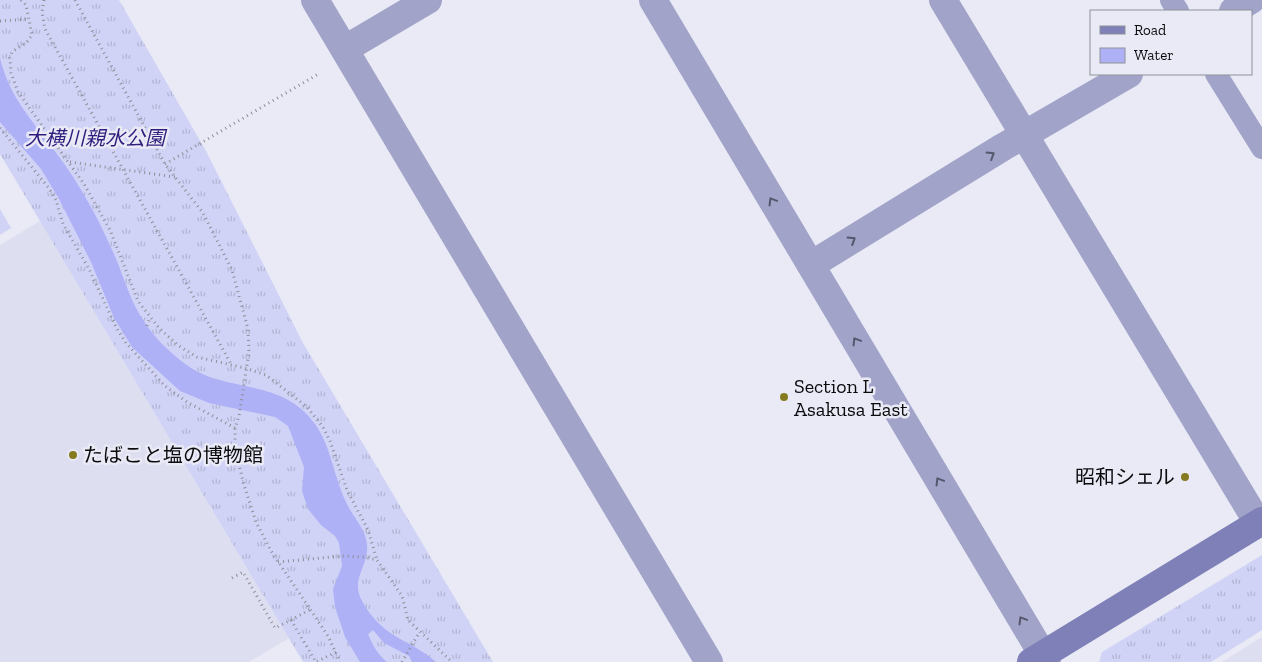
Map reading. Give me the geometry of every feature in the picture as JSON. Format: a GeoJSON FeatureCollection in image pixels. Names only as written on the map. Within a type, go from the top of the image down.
{"type":"FeatureCollection","features":[{"type":"Feature","properties":{"kind":"street"},"geometry":{"type":"LineString","coordinates":[[315,0],[703,660]]}},
{"type":"Feature","properties":{"kind":"street"},"geometry":{"type":"LineString","coordinates":[[347,52],[428,0]]}},
{"type":"Feature","properties":{"kind":"street"},"geometry":{"type":"LineString","coordinates":[[653,0],[811,265],[1040,660],[1260,522],[943,0]]}},
{"type":"Feature","properties":{"kind":"street"},"geometry":{"type":"LineString","coordinates":[[1235,10],[1251,0]]}},
{"type":"Feature","properties":{"kind":"street"},"geometry":{"type":"LineString","coordinates":[[811,265],[1024,135],[1127,75]]}},
{"type":"Feature","properties":{"kind":"lane"},"geometry":{"type":"LineString","coordinates":[[1217,75],[1262,148]]}},
{"type":"Feature","properties":{"kind":"path"},"geometry":{"type":"LineString","coordinates":[[21,0],[26,5],[31,39],[12,52],[10,58],[11,73],[18,92],[26,107],[82,180],[110,230],[138,301],[150,318],[179,346],[197,357],[232,364],[266,375],[307,407],[323,427],[347,490],[368,530],[376,560],[402,596],[408,620],[419,633],[434,643],[452,662]]}},
{"type":"Feature","properties":{"kind":"path"},"geometry":{"type":"LineString","coordinates":[[44,0],[42,12],[45,28],[232,364]]}},
{"type":"Feature","properties":{"kind":"path"},"geometry":{"type":"LineString","coordinates":[[75,0],[165,164],[203,213],[232,270],[248,329],[249,352],[239,416],[235,428],[235,446],[243,482],[256,522],[278,562],[311,610],[340,662]]}},
{"type":"Feature","properties":{"kind":"path"},"geometry":{"type":"LineString","coordinates":[[2,21],[29,19]]}},
{"type":"Feature","properties":{"kind":"path"},"geometry":{"type":"LineString","coordinates":[[165,164],[347,52]]}},
{"type":"Feature","properties":{"kind":"path"},"geometry":{"type":"LineString","coordinates":[[0,128],[50,186],[66,229],[93,275],[116,327],[159,381],[175,394],[235,428]]}},
{"type":"Feature","properties":{"kind":"path"},"geometry":{"type":"LineString","coordinates":[[70,162],[175,178]]}},
{"type":"Feature","properties":{"kind":"path"},"geometry":{"type":"LineString","coordinates":[[75,181],[82,180]]}},
{"type":"Feature","properties":{"kind":"path"},"geometry":{"type":"LineString","coordinates":[[148,326],[150,318]]}},
{"type":"Feature","properties":{"kind":"path"},"geometry":{"type":"LineString","coordinates":[[278,562],[342,556],[364,557],[376,560]]}},
{"type":"Feature","properties":{"kind":"path"},"geometry":{"type":"LineString","coordinates":[[232,578],[243,572],[275,628],[311,610]]}},
{"type":"Feature","properties":{"kind":"path"},"geometry":{"type":"LineString","coordinates":[[291,620],[316,662],[336,652]]}},
{"type":"Feature","properties":{"kind":"path"},"geometry":{"type":"LineString","coordinates":[[402,662],[419,633]]}},
{"type":"Feature","properties":{"kind":"shaded area","name":"たばこと塩の博物館"},"geometry":{"type":"Polygon","coordinates":[[[40,221],[289,638],[249,662],[0,662],[0,245],[40,221]]]}},
{"type":"Feature","properties":{"kind":"shaded area"},"geometry":{"type":"Polygon","coordinates":[[[1262,637],[1262,662],[1222,662],[1262,637]]]}},
{"type":"Feature","properties":{"kind":"green space","name":"大横川親水公園"},"geometry":{"type":"Polygon","coordinates":[[[0,0],[119,0],[206,151],[303,343],[493,662],[303,662],[0,154],[0,0]]]}},
{"type":"Feature","properties":{"kind":"green space"},"geometry":{"type":"Polygon","coordinates":[[[0,209],[11,228],[0,235],[0,209]]]}},
{"type":"Feature","properties":{"kind":"green space"},"geometry":{"type":"Polygon","coordinates":[[[1262,555],[1262,630],[1211,662],[1099,662],[1102,652],[1262,555]]]}},
{"type":"Feature","properties":{"kind":"water"},"geometry":{"type":"Polygon","coordinates":[[[0,58],[15,96],[69,171],[91,207],[102,227],[135,306],[157,338],[184,363],[200,373],[269,392],[286,399],[301,409],[315,424],[329,452],[346,502],[366,539],[366,559],[358,585],[361,599],[369,612],[386,630],[436,662],[412,662],[409,656],[384,643],[373,630],[368,634],[378,653],[387,662],[360,662],[345,637],[335,607],[333,589],[342,566],[339,543],[335,536],[321,525],[308,509],[302,491],[304,467],[288,426],[275,417],[209,403],[180,391],[132,347],[114,318],[91,262],[59,199],[41,169],[0,122],[0,58]]]}},
{"type":"Feature","properties":{"kind":"place","name":"Section L Asakusa East"},"geometry":{"type":"Point","coordinates":[784,397]}},
{"type":"Feature","properties":{"kind":"place","name":"たばこと塩の博物館"},"geometry":{"type":"Point","coordinates":[73,455]}},
{"type":"Feature","properties":{"kind":"place","name":"昭和シェル"},"geometry":{"type":"Point","coordinates":[1185,477]}}]}
